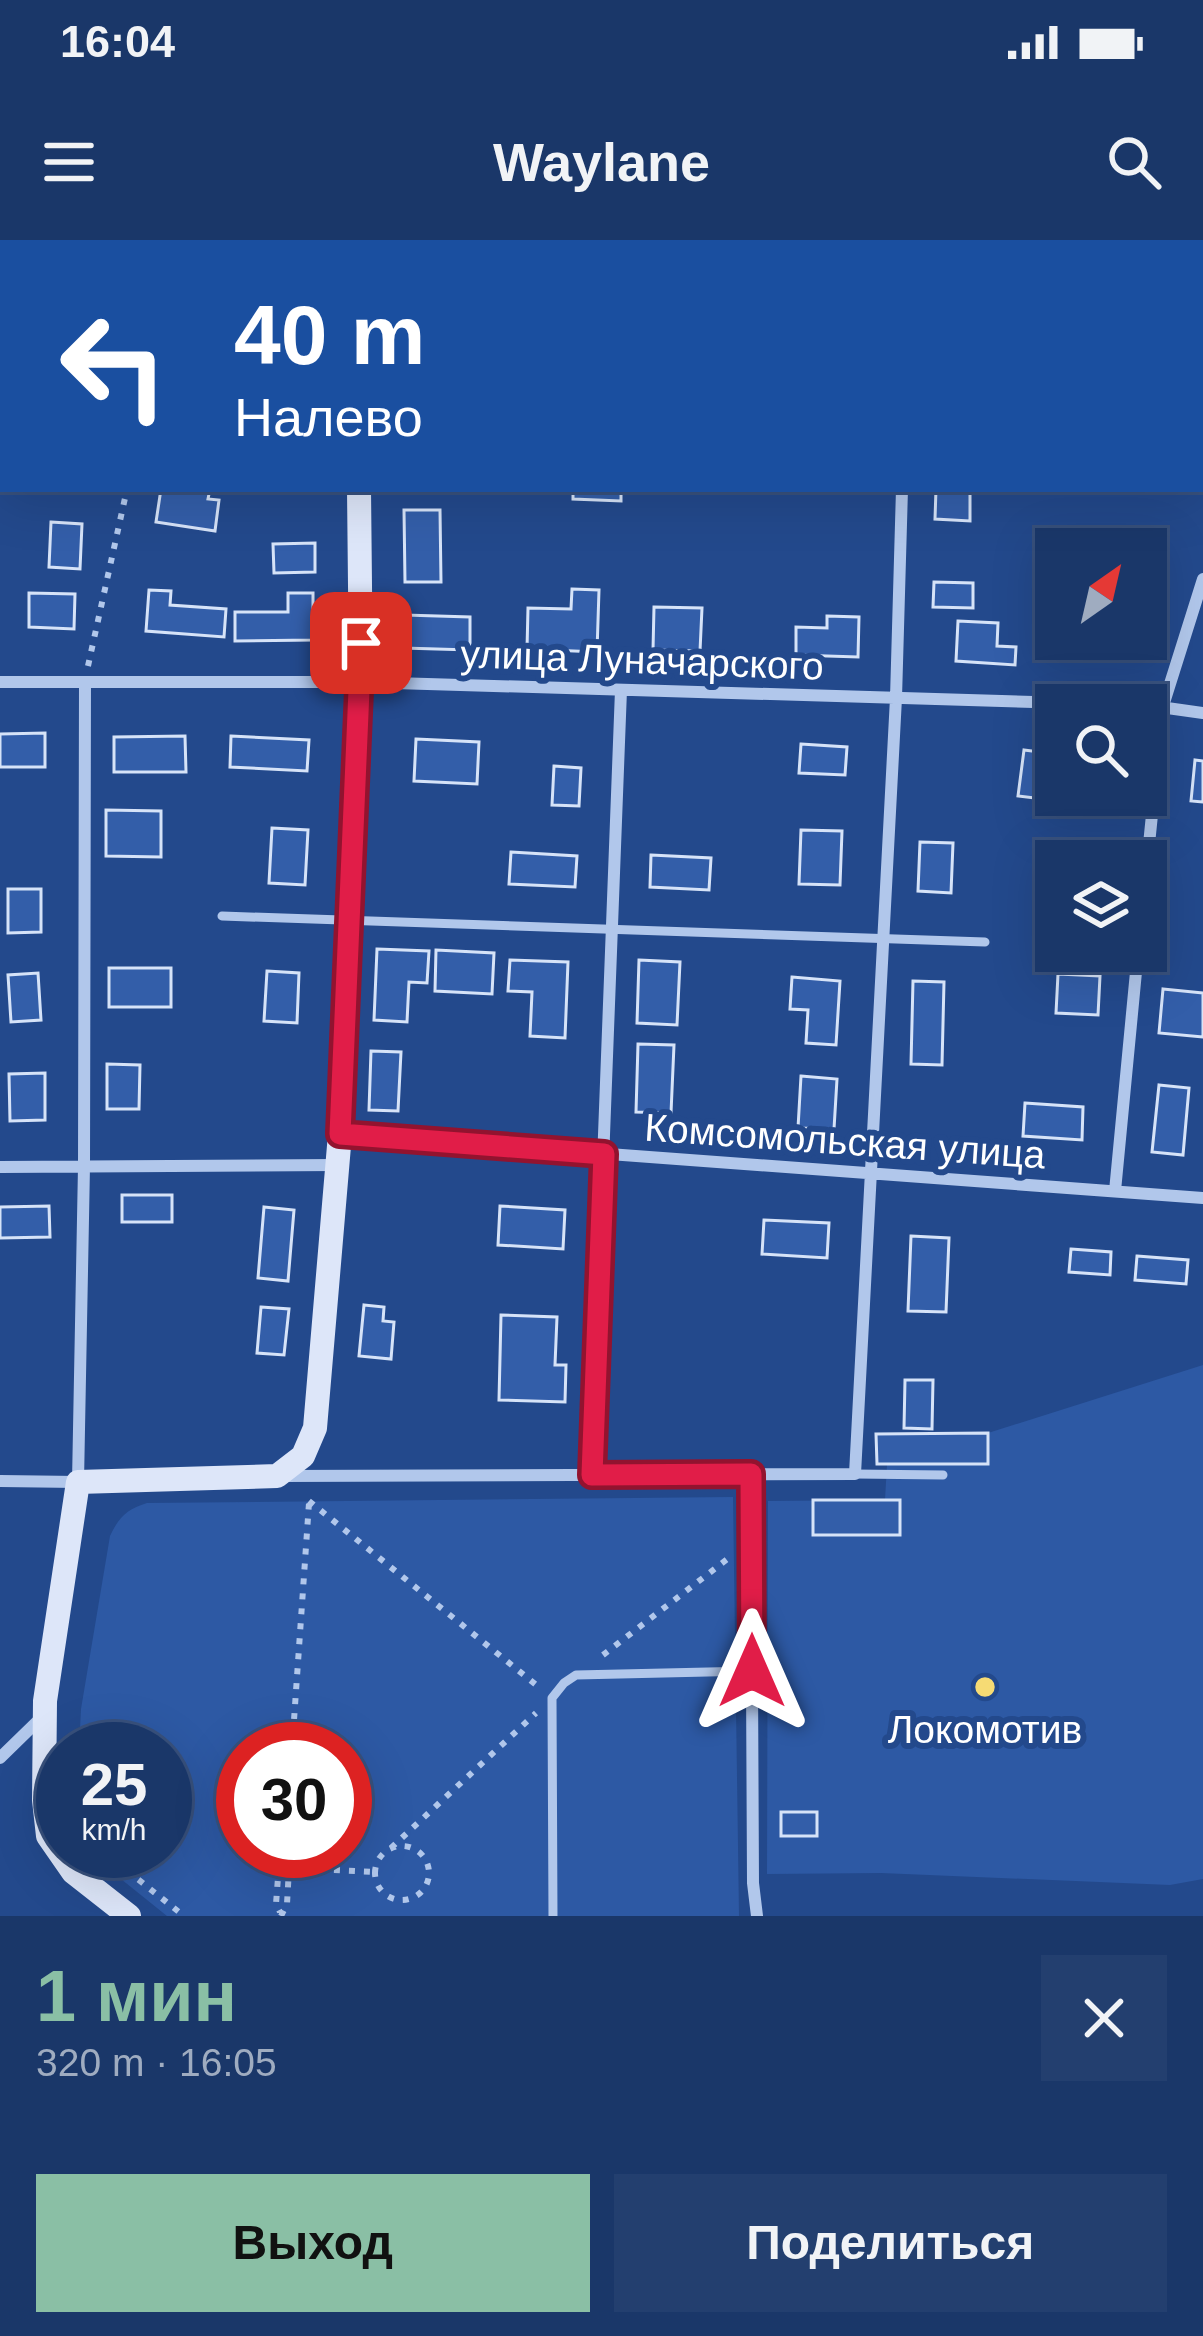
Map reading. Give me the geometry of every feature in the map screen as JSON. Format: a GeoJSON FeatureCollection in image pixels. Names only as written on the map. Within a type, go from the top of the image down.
{"type":"FeatureCollection","features":[{"type":"Feature","properties":{"kind":"street"},"geometry":{"type":"LineString","coordinates":[[277,1476],[303,1456],[315,1428],[340,1134],[361,682],[359,492]]}},
{"type":"Feature","properties":{"kind":"street"},"geometry":{"type":"LineString","coordinates":[[0,1480],[855,1474],[896,698],[902,492]]}},
{"type":"Feature","properties":{"kind":"street"},"geometry":{"type":"LineString","coordinates":[[1167,691],[1203,579]]}},
{"type":"Feature","properties":{"kind":"street","name":"улица Луначарского"},"geometry":{"type":"LineString","coordinates":[[0,682],[361,682],[1035,702]]}},
{"type":"Feature","properties":{"kind":"street"},"geometry":{"type":"LineString","coordinates":[[85,682],[78,1482],[45,1714],[44,1800],[48,1836],[73,1872],[129,1916]]}},
{"type":"Feature","properties":{"kind":"street"},"geometry":{"type":"LineString","coordinates":[[592,1475],[621,690]]}},
{"type":"Feature","properties":{"kind":"street","name":"улица Луначарского"},"geometry":{"type":"LineString","coordinates":[[1167,707],[1203,713]]}},
{"type":"Feature","properties":{"kind":"street"},"geometry":{"type":"LineString","coordinates":[[1114,1191],[1136,972]]}},
{"type":"Feature","properties":{"kind":"street","name":"Комсомольская улица"},"geometry":{"type":"LineString","coordinates":[[340,1134],[1203,1198]]}},
{"type":"Feature","properties":{"kind":"street"},"geometry":{"type":"LineString","coordinates":[[0,1167],[337,1165]]}},
{"type":"Feature","properties":{"kind":"street"},"geometry":{"type":"LineString","coordinates":[[751,1474],[757,1916]]}},
{"type":"Feature","properties":{"kind":"street"},"geometry":{"type":"LineString","coordinates":[[0,1758],[45,1714]]}},
{"type":"Feature","properties":{"kind":"lane"},"geometry":{"type":"LineString","coordinates":[[221,916],[985,942]]}},
{"type":"Feature","properties":{"kind":"lane"},"geometry":{"type":"LineString","coordinates":[[855,1474],[944,1475]]}},
{"type":"Feature","properties":{"kind":"lane"},"geometry":{"type":"LineString","coordinates":[[553,1916],[552,1698],[564,1683],[576,1675],[752,1671]]}},
{"type":"Feature","properties":{"kind":"path"},"geometry":{"type":"LineString","coordinates":[[85,682],[126,492]]}},
{"type":"Feature","properties":{"kind":"path"},"geometry":{"type":"LineString","coordinates":[[294,1722],[311,1476]]}},
{"type":"Feature","properties":{"kind":"path"},"geometry":{"type":"LineString","coordinates":[[309,1502],[552,1698],[391,1848],[377,1863],[382,1891],[399,1900],[411,1898],[427,1883],[427,1861],[420,1852],[391,1848]]}},
{"type":"Feature","properties":{"kind":"path"},"geometry":{"type":"LineString","coordinates":[[576,1675],[751,1541]]}},
{"type":"Feature","properties":{"kind":"path"},"geometry":{"type":"LineString","coordinates":[[136,1878],[184,1916]]}},
{"type":"Feature","properties":{"kind":"path"},"geometry":{"type":"LineString","coordinates":[[277,1878],[275,1904],[281,1915]]}},
{"type":"Feature","properties":{"kind":"path"},"geometry":{"type":"LineString","coordinates":[[281,1915],[287,1904],[288,1878]]}},
{"type":"Feature","properties":{"kind":"shaded area","name":"Локомотив"},"geometry":{"type":"Polygon","coordinates":[[[1203,1365],[1203,1879],[1170,1885],[881,1873],[767,1874],[768,1501],[885,1500],[887,1465],[877,1464],[876,1434],[988,1433],[1203,1365]]]}},
{"type":"Feature","properties":{"kind":"shaded area"},"geometry":{"type":"Polygon","coordinates":[[[733,1497],[739,1916],[167,1916],[120,1878],[192,1878],[192,1722],[80,1722],[110,1536],[134,1508],[147,1503],[733,1497]]]}},
{"type":"Feature","properties":{"kind":"building"},"geometry":{"type":"Polygon","coordinates":[[[161,492],[209,492],[208,499],[219,500],[215,531],[156,522],[161,492]]]}},
{"type":"Feature","properties":{"kind":"building"},"geometry":{"type":"Polygon","coordinates":[[[573,492],[621,492],[621,501],[573,499],[573,492]]]}},
{"type":"Feature","properties":{"kind":"building"},"geometry":{"type":"Polygon","coordinates":[[[936,492],[970,492],[970,521],[935,519],[936,492]]]}},
{"type":"Feature","properties":{"kind":"building"},"geometry":{"type":"Polygon","coordinates":[[[404,510],[440,510],[441,582],[405,582],[404,510]]]}},
{"type":"Feature","properties":{"kind":"building"},"geometry":{"type":"Polygon","coordinates":[[[51,522],[82,524],[80,569],[49,567],[51,522]]]}},
{"type":"Feature","properties":{"kind":"building"},"geometry":{"type":"Polygon","coordinates":[[[315,543],[315,572],[274,573],[273,544],[315,543]]]}},
{"type":"Feature","properties":{"kind":"building"},"geometry":{"type":"Polygon","coordinates":[[[934,582],[973,583],[973,608],[933,607],[934,582]]]}},
{"type":"Feature","properties":{"kind":"building"},"geometry":{"type":"Polygon","coordinates":[[[572,589],[599,590],[597,652],[527,649],[528,608],[571,609],[572,589]]]}},
{"type":"Feature","properties":{"kind":"building"},"geometry":{"type":"Polygon","coordinates":[[[149,590],[171,591],[170,605],[226,609],[224,637],[146,631],[149,590]]]}},
{"type":"Feature","properties":{"kind":"building"},"geometry":{"type":"Polygon","coordinates":[[[29,593],[75,594],[74,629],[29,627],[29,593]]]}},
{"type":"Feature","properties":{"kind":"building"},"geometry":{"type":"Polygon","coordinates":[[[288,593],[313,593],[313,640],[235,641],[235,612],[288,612],[288,593]]]}},
{"type":"Feature","properties":{"kind":"building"},"geometry":{"type":"Polygon","coordinates":[[[654,607],[702,608],[700,651],[653,650],[654,607]]]}},
{"type":"Feature","properties":{"kind":"building"},"geometry":{"type":"Polygon","coordinates":[[[404,615],[470,617],[470,650],[403,648],[404,615]]]}},
{"type":"Feature","properties":{"kind":"building"},"geometry":{"type":"Polygon","coordinates":[[[827,616],[859,617],[858,657],[796,655],[796,627],[827,628],[827,616]]]}},
{"type":"Feature","properties":{"kind":"building"},"geometry":{"type":"Polygon","coordinates":[[[958,621],[998,623],[997,646],[1016,647],[1015,665],[956,661],[958,621]]]}},
{"type":"Feature","properties":{"kind":"building"},"geometry":{"type":"Polygon","coordinates":[[[45,733],[45,767],[0,767],[0,734],[45,733]]]}},
{"type":"Feature","properties":{"kind":"building"},"geometry":{"type":"Polygon","coordinates":[[[185,736],[186,772],[114,772],[114,737],[185,736]]]}},
{"type":"Feature","properties":{"kind":"building"},"geometry":{"type":"Polygon","coordinates":[[[231,736],[309,740],[307,771],[230,767],[231,736]]]}},
{"type":"Feature","properties":{"kind":"building"},"geometry":{"type":"Polygon","coordinates":[[[416,739],[479,742],[477,784],[414,781],[416,739]]]}},
{"type":"Feature","properties":{"kind":"building"},"geometry":{"type":"Polygon","coordinates":[[[801,744],[847,747],[845,775],[799,773],[801,744]]]}},
{"type":"Feature","properties":{"kind":"building"},"geometry":{"type":"Polygon","coordinates":[[[1024,750],[1035,751],[1035,798],[1018,796],[1024,750]]]}},
{"type":"Feature","properties":{"kind":"building"},"geometry":{"type":"Polygon","coordinates":[[[1195,760],[1203,761],[1203,802],[1191,801],[1195,760]]]}},
{"type":"Feature","properties":{"kind":"building"},"geometry":{"type":"Polygon","coordinates":[[[554,766],[581,768],[579,806],[552,805],[554,766]]]}},
{"type":"Feature","properties":{"kind":"building"},"geometry":{"type":"Polygon","coordinates":[[[106,810],[161,811],[161,857],[106,856],[106,810]]]}},
{"type":"Feature","properties":{"kind":"building"},"geometry":{"type":"Polygon","coordinates":[[[272,828],[308,830],[305,885],[269,883],[272,828]]]}},
{"type":"Feature","properties":{"kind":"building"},"geometry":{"type":"Polygon","coordinates":[[[801,830],[842,831],[840,885],[799,884],[801,830]]]}},
{"type":"Feature","properties":{"kind":"building"},"geometry":{"type":"Polygon","coordinates":[[[920,842],[953,843],[951,893],[918,891],[920,842]]]}},
{"type":"Feature","properties":{"kind":"building"},"geometry":{"type":"Polygon","coordinates":[[[511,852],[577,856],[575,887],[509,884],[511,852]]]}},
{"type":"Feature","properties":{"kind":"building"},"geometry":{"type":"Polygon","coordinates":[[[651,855],[711,858],[709,890],[650,887],[651,855]]]}},
{"type":"Feature","properties":{"kind":"building"},"geometry":{"type":"Polygon","coordinates":[[[8,889],[41,889],[41,932],[8,933],[8,889]]]}},
{"type":"Feature","properties":{"kind":"building"},"geometry":{"type":"Polygon","coordinates":[[[377,949],[429,951],[427,983],[409,982],[407,1022],[374,1020],[377,949]]]}},
{"type":"Feature","properties":{"kind":"building"},"geometry":{"type":"Polygon","coordinates":[[[436,950],[494,953],[492,994],[435,991],[436,950]]]}},
{"type":"Feature","properties":{"kind":"building"},"geometry":{"type":"Polygon","coordinates":[[[510,960],[568,962],[565,1038],[530,1036],[532,992],[508,991],[510,960]]]}},
{"type":"Feature","properties":{"kind":"building"},"geometry":{"type":"Polygon","coordinates":[[[639,960],[680,962],[677,1025],[637,1023],[639,960]]]}},
{"type":"Feature","properties":{"kind":"building"},"geometry":{"type":"Polygon","coordinates":[[[109,968],[171,968],[171,1007],[109,1007],[109,968]]]}},
{"type":"Feature","properties":{"kind":"building"},"geometry":{"type":"Polygon","coordinates":[[[267,971],[299,973],[297,1023],[264,1021],[267,971]]]}},
{"type":"Feature","properties":{"kind":"building"},"geometry":{"type":"Polygon","coordinates":[[[38,973],[41,1020],[11,1022],[8,975],[38,973]]]}},
{"type":"Feature","properties":{"kind":"building"},"geometry":{"type":"Polygon","coordinates":[[[1058,974],[1100,976],[1098,1015],[1056,1013],[1058,974]]]}},
{"type":"Feature","properties":{"kind":"building"},"geometry":{"type":"Polygon","coordinates":[[[792,977],[840,981],[836,1045],[806,1043],[808,1010],[790,1009],[792,977]]]}},
{"type":"Feature","properties":{"kind":"building"},"geometry":{"type":"Polygon","coordinates":[[[913,981],[944,982],[942,1065],[911,1064],[913,981]]]}},
{"type":"Feature","properties":{"kind":"building"},"geometry":{"type":"Polygon","coordinates":[[[1163,989],[1203,993],[1203,1037],[1159,1033],[1163,989]]]}},
{"type":"Feature","properties":{"kind":"building"},"geometry":{"type":"Polygon","coordinates":[[[638,1044],[674,1045],[671,1113],[636,1112],[638,1044]]]}},
{"type":"Feature","properties":{"kind":"building"},"geometry":{"type":"Polygon","coordinates":[[[371,1051],[401,1052],[398,1111],[369,1110],[371,1051]]]}},
{"type":"Feature","properties":{"kind":"building"},"geometry":{"type":"Polygon","coordinates":[[[107,1064],[140,1065],[139,1109],[107,1109],[107,1064]]]}},
{"type":"Feature","properties":{"kind":"building"},"geometry":{"type":"Polygon","coordinates":[[[45,1073],[45,1120],[10,1121],[9,1074],[45,1073]]]}},
{"type":"Feature","properties":{"kind":"building"},"geometry":{"type":"Polygon","coordinates":[[[801,1076],[837,1079],[834,1129],[798,1128],[801,1076]]]}},
{"type":"Feature","properties":{"kind":"building"},"geometry":{"type":"Polygon","coordinates":[[[1159,1085],[1189,1088],[1183,1155],[1152,1152],[1159,1085]]]}},
{"type":"Feature","properties":{"kind":"building"},"geometry":{"type":"Polygon","coordinates":[[[1025,1103],[1083,1107],[1082,1140],[1023,1136],[1025,1103]]]}},
{"type":"Feature","properties":{"kind":"building"},"geometry":{"type":"Polygon","coordinates":[[[122,1195],[172,1195],[172,1222],[122,1222],[122,1195]]]}},
{"type":"Feature","properties":{"kind":"building"},"geometry":{"type":"Polygon","coordinates":[[[49,1206],[50,1237],[0,1238],[0,1207],[49,1206]]]}},
{"type":"Feature","properties":{"kind":"building"},"geometry":{"type":"Polygon","coordinates":[[[500,1206],[565,1210],[563,1249],[498,1245],[500,1206]]]}},
{"type":"Feature","properties":{"kind":"building"},"geometry":{"type":"Polygon","coordinates":[[[264,1207],[294,1210],[288,1281],[258,1278],[264,1207]]]}},
{"type":"Feature","properties":{"kind":"building"},"geometry":{"type":"Polygon","coordinates":[[[764,1220],[829,1223],[827,1258],[762,1254],[764,1220]]]}},
{"type":"Feature","properties":{"kind":"building"},"geometry":{"type":"Polygon","coordinates":[[[911,1236],[949,1238],[946,1312],[908,1311],[911,1236]]]}},
{"type":"Feature","properties":{"kind":"building"},"geometry":{"type":"Polygon","coordinates":[[[1071,1249],[1111,1252],[1110,1275],[1069,1272],[1071,1249]]]}},
{"type":"Feature","properties":{"kind":"building"},"geometry":{"type":"Polygon","coordinates":[[[1137,1256],[1188,1260],[1186,1284],[1135,1280],[1137,1256]]]}},
{"type":"Feature","properties":{"kind":"building"},"geometry":{"type":"Polygon","coordinates":[[[364,1305],[384,1307],[383,1321],[394,1322],[391,1359],[359,1356],[364,1305]]]}},
{"type":"Feature","properties":{"kind":"building"},"geometry":{"type":"Polygon","coordinates":[[[261,1307],[289,1309],[284,1355],[257,1353],[261,1307]]]}},
{"type":"Feature","properties":{"kind":"building"},"geometry":{"type":"Polygon","coordinates":[[[501,1315],[557,1317],[555,1365],[566,1365],[565,1402],[499,1400],[501,1315]]]}},
{"type":"Feature","properties":{"kind":"building"},"geometry":{"type":"Polygon","coordinates":[[[905,1380],[933,1380],[932,1429],[904,1428],[905,1380]]]}},
{"type":"Feature","properties":{"kind":"building"},"geometry":{"type":"Polygon","coordinates":[[[988,1433],[988,1464],[877,1464],[876,1434],[988,1433]]]}},
{"type":"Feature","properties":{"kind":"building"},"geometry":{"type":"Polygon","coordinates":[[[813,1500],[900,1500],[900,1535],[813,1535],[813,1500]]]}},
{"type":"Feature","properties":{"kind":"building"},"geometry":{"type":"Polygon","coordinates":[[[781,1812],[817,1812],[817,1836],[781,1836],[781,1812]]]}},
{"type":"Feature","properties":{"kind":"place","name":"Локомотив"},"geometry":{"type":"Point","coordinates":[985,1687]}},
{"type":"Feature","properties":{"kind":"route"},"geometry":{"type":"LineString","coordinates":[[361,643],[340,1134],[604,1154],[592,1475],[751,1474],[752,1671]]}}]}
